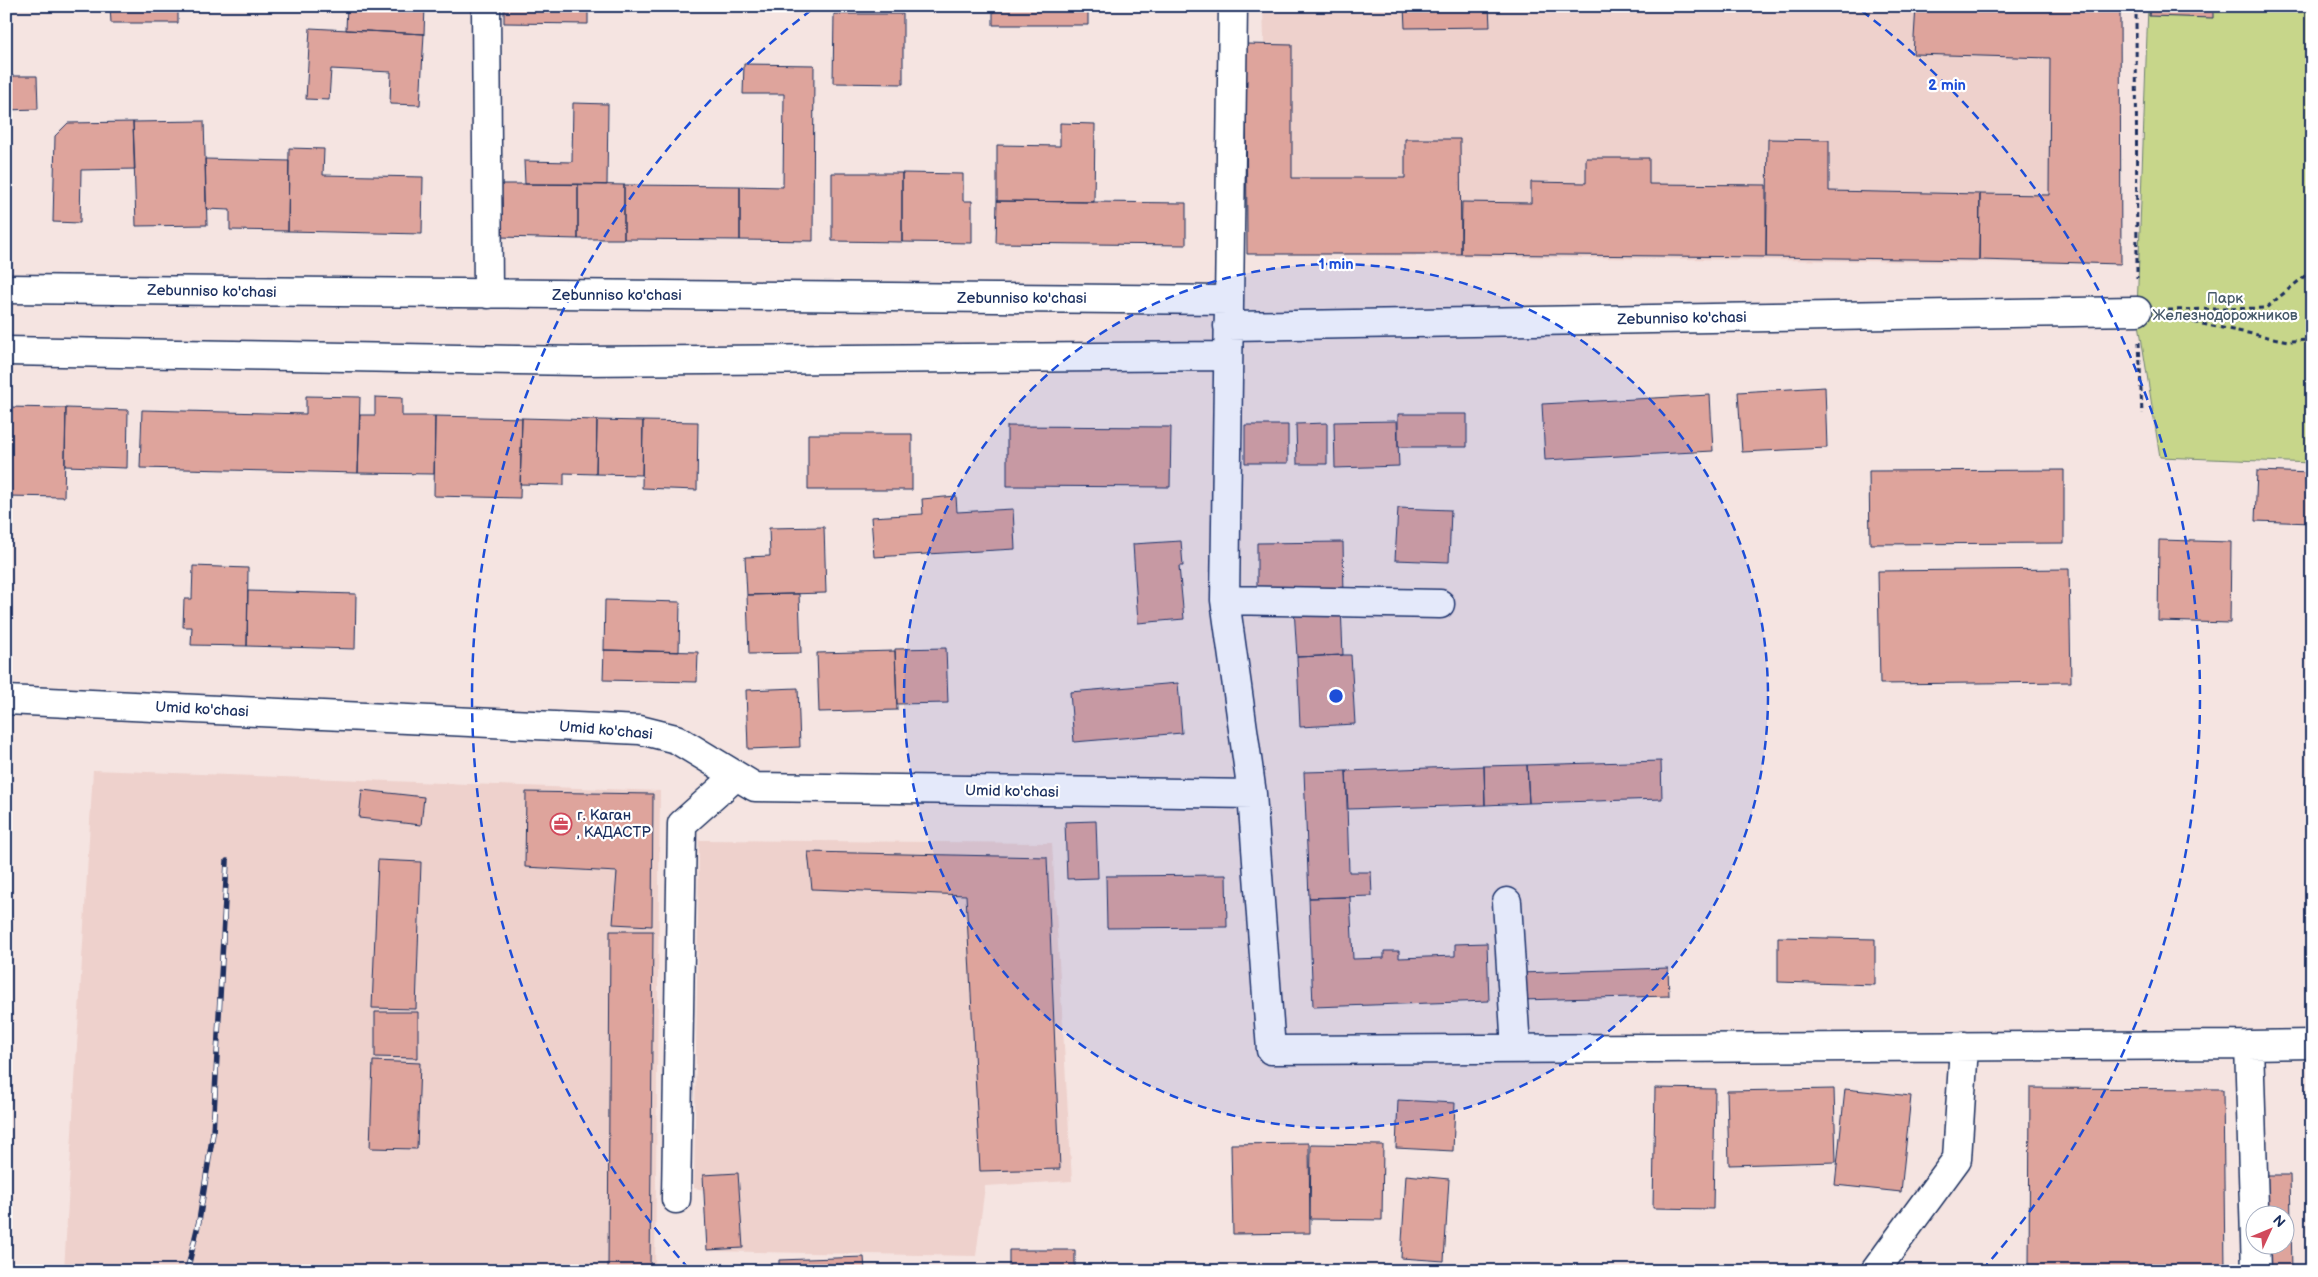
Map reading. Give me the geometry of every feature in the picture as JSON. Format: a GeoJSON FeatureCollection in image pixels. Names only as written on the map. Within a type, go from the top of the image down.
{"type":"FeatureCollection","features":[{"type":"Feature","properties":{"kind":"street"},"geometry":{"type":"LineString","coordinates":[[486,6],[488,294]]}},
{"type":"Feature","properties":{"kind":"street"},"geometry":{"type":"LineString","coordinates":[[1233,6],[1225,600],[1252,794],[1271,1050],[2312,1044]]}},
{"type":"Feature","properties":{"kind":"street","name":"Zebunniso ko'chasi"},"geometry":{"type":"LineString","coordinates":[[6,289],[488,294],[1228,313],[2137,311]]}},
{"type":"Feature","properties":{"kind":"street"},"geometry":{"type":"LineString","coordinates":[[6,351],[580,361],[1227,356]]}},
{"type":"Feature","properties":{"kind":"street"},"geometry":{"type":"LineString","coordinates":[[1225,600],[1440,604]]}},
{"type":"Feature","properties":{"kind":"street","name":"Umid ko'chasi"},"geometry":{"type":"LineString","coordinates":[[6,700],[640,730],[676,739],[755,787],[1252,794]]}},
{"type":"Feature","properties":{"kind":"street"},"geometry":{"type":"LineString","coordinates":[[676,1199],[682,824],[736,776]]}},
{"type":"Feature","properties":{"kind":"street"},"geometry":{"type":"LineString","coordinates":[[1507,902],[1516,1048]]}},
{"type":"Feature","properties":{"kind":"street"},"geometry":{"type":"LineString","coordinates":[[2249,1045],[2256,1271]]}},
{"type":"Feature","properties":{"kind":"street"},"geometry":{"type":"LineString","coordinates":[[1875,1271],[1957,1159],[1964,1046]]}},
{"type":"Feature","properties":{"kind":"path"},"geometry":{"type":"LineString","coordinates":[[2136,6],[2137,311],[2142,414]]}},
{"type":"Feature","properties":{"kind":"path"},"geometry":{"type":"LineString","coordinates":[[2137,311],[2266,308],[2312,270]]}},
{"type":"Feature","properties":{"kind":"path"},"geometry":{"type":"LineString","coordinates":[[2137,311],[2288,340],[2312,340]]}},
{"type":"Feature","properties":{"kind":"shaded area"},"geometry":{"type":"Polygon","coordinates":[[[1263,6],[2120,6],[2121,264],[1247,254],[1246,45],[1264,44],[1263,6]]]}},
{"type":"Feature","properties":{"kind":"shaded area"},"geometry":{"type":"Polygon","coordinates":[[[93,770],[660,791],[655,1271],[64,1271],[93,770]]]}},
{"type":"Feature","properties":{"kind":"shaded area"},"geometry":{"type":"Polygon","coordinates":[[[699,840],[1052,843],[1072,1181],[985,1186],[976,1256],[707,1251],[705,1190],[694,1188],[699,840]]]}},
{"type":"Feature","properties":{"kind":"green space","name":"Парк Железнодорожников"},"geometry":{"type":"Polygon","coordinates":[[[2148,6],[2312,6],[2312,463],[2160,457],[2137,311],[2148,6]]]}},
{"type":"Feature","properties":{"kind":"building"},"geometry":{"type":"Polygon","coordinates":[[[110,6],[178,6],[178,23],[111,23],[110,6]]]}},
{"type":"Feature","properties":{"kind":"building"},"geometry":{"type":"Polygon","coordinates":[[[347,6],[425,6],[424,34],[346,30],[347,6]]]}},
{"type":"Feature","properties":{"kind":"building"},"geometry":{"type":"Polygon","coordinates":[[[504,6],[588,6],[588,24],[504,23],[504,6]]]}},
{"type":"Feature","properties":{"kind":"building"},"geometry":{"type":"Polygon","coordinates":[[[993,6],[1088,6],[1088,25],[993,25],[993,6]]]}},
{"type":"Feature","properties":{"kind":"building"},"geometry":{"type":"Polygon","coordinates":[[[1404,6],[1489,6],[1490,27],[1405,28],[1404,6]]]}},
{"type":"Feature","properties":{"kind":"building"},"geometry":{"type":"Polygon","coordinates":[[[1916,6],[2120,6],[2121,264],[1979,260],[1980,194],[2049,195],[2050,58],[1913,54],[1916,6]]]}},
{"type":"Feature","properties":{"kind":"building"},"geometry":{"type":"Polygon","coordinates":[[[2150,6],[2213,6],[2213,18],[2149,16],[2150,6]]]}},
{"type":"Feature","properties":{"kind":"building"},"geometry":{"type":"Polygon","coordinates":[[[834,14],[903,14],[903,84],[833,83],[834,14]]]}},
{"type":"Feature","properties":{"kind":"building"},"geometry":{"type":"Polygon","coordinates":[[[310,28],[424,34],[420,105],[390,104],[391,72],[331,69],[329,100],[306,99],[310,28]]]}},
{"type":"Feature","properties":{"kind":"building"},"geometry":{"type":"Polygon","coordinates":[[[1246,44],[1292,45],[1292,178],[1405,178],[1405,139],[1460,139],[1461,254],[1247,254],[1246,44]]]}},
{"type":"Feature","properties":{"kind":"building"},"geometry":{"type":"Polygon","coordinates":[[[744,64],[814,65],[813,241],[740,240],[740,186],[783,187],[784,94],[743,94],[744,64]]]}},
{"type":"Feature","properties":{"kind":"building"},"geometry":{"type":"Polygon","coordinates":[[[6,76],[37,76],[38,109],[6,110],[6,76]]]}},
{"type":"Feature","properties":{"kind":"building"},"geometry":{"type":"Polygon","coordinates":[[[573,103],[608,104],[607,185],[525,184],[524,161],[572,162],[573,103]]]}},
{"type":"Feature","properties":{"kind":"building"},"geometry":{"type":"Polygon","coordinates":[[[204,121],[207,225],[136,226],[133,122],[204,121]]]}},
{"type":"Feature","properties":{"kind":"building"},"geometry":{"type":"Polygon","coordinates":[[[133,122],[135,169],[81,170],[80,223],[53,222],[55,136],[68,123],[133,122]]]}},
{"type":"Feature","properties":{"kind":"building"},"geometry":{"type":"Polygon","coordinates":[[[1060,123],[1095,124],[1094,202],[997,201],[997,145],[1060,146],[1060,123]]]}},
{"type":"Feature","properties":{"kind":"building"},"geometry":{"type":"Polygon","coordinates":[[[1768,139],[1829,140],[1829,191],[1980,194],[1979,260],[1766,257],[1768,139]]]}},
{"type":"Feature","properties":{"kind":"building"},"geometry":{"type":"Polygon","coordinates":[[[289,148],[324,149],[323,175],[423,177],[422,234],[288,231],[289,148]]]}},
{"type":"Feature","properties":{"kind":"building"},"geometry":{"type":"Polygon","coordinates":[[[1586,158],[1649,158],[1649,184],[1766,185],[1766,257],[1461,254],[1462,202],[1531,203],[1531,182],[1586,183],[1586,158]]]}},
{"type":"Feature","properties":{"kind":"building"},"geometry":{"type":"Polygon","coordinates":[[[205,159],[289,161],[288,231],[230,230],[230,210],[206,209],[205,159]]]}},
{"type":"Feature","properties":{"kind":"building"},"geometry":{"type":"Polygon","coordinates":[[[832,173],[902,173],[902,242],[832,241],[832,173]]]}},
{"type":"Feature","properties":{"kind":"building"},"geometry":{"type":"Polygon","coordinates":[[[902,173],[963,174],[963,201],[972,201],[972,243],[902,242],[902,173]]]}},
{"type":"Feature","properties":{"kind":"building"},"geometry":{"type":"Polygon","coordinates":[[[499,184],[578,184],[578,239],[500,237],[499,184]]]}},
{"type":"Feature","properties":{"kind":"building"},"geometry":{"type":"Polygon","coordinates":[[[578,184],[624,185],[624,239],[578,239],[578,184]]]}},
{"type":"Feature","properties":{"kind":"building"},"geometry":{"type":"Polygon","coordinates":[[[624,185],[740,186],[740,240],[624,239],[624,185]]]}},
{"type":"Feature","properties":{"kind":"building"},"geometry":{"type":"Polygon","coordinates":[[[997,201],[1186,203],[1186,245],[996,243],[997,201]]]}},
{"type":"Feature","properties":{"kind":"building"},"geometry":{"type":"Polygon","coordinates":[[[1825,387],[1827,448],[1742,452],[1738,392],[1825,387]]]}},
{"type":"Feature","properties":{"kind":"building"},"geometry":{"type":"Polygon","coordinates":[[[1710,395],[1713,451],[1545,460],[1542,404],[1710,395]]]}},
{"type":"Feature","properties":{"kind":"building"},"geometry":{"type":"Polygon","coordinates":[[[306,396],[360,397],[358,473],[140,468],[142,410],[306,414],[306,396]]]}},
{"type":"Feature","properties":{"kind":"building"},"geometry":{"type":"Polygon","coordinates":[[[375,397],[402,398],[402,416],[435,416],[434,474],[358,473],[360,415],[375,415],[375,397]]]}},
{"type":"Feature","properties":{"kind":"building"},"geometry":{"type":"Polygon","coordinates":[[[6,407],[66,408],[64,497],[6,496],[6,407]]]}},
{"type":"Feature","properties":{"kind":"building"},"geometry":{"type":"Polygon","coordinates":[[[66,408],[128,410],[127,468],[65,466],[66,408]]]}},
{"type":"Feature","properties":{"kind":"building"},"geometry":{"type":"Polygon","coordinates":[[[1398,414],[1467,414],[1467,447],[1398,447],[1398,414]]]}},
{"type":"Feature","properties":{"kind":"building"},"geometry":{"type":"Polygon","coordinates":[[[435,416],[522,418],[520,498],[434,496],[435,416]]]}},
{"type":"Feature","properties":{"kind":"building"},"geometry":{"type":"Polygon","coordinates":[[[522,418],[597,420],[596,474],[564,473],[564,485],[520,484],[522,418]]]}},
{"type":"Feature","properties":{"kind":"building"},"geometry":{"type":"Polygon","coordinates":[[[597,420],[643,421],[642,475],[596,474],[597,420]]]}},
{"type":"Feature","properties":{"kind":"building"},"geometry":{"type":"Polygon","coordinates":[[[643,421],[698,422],[697,490],[642,488],[643,421]]]}},
{"type":"Feature","properties":{"kind":"building"},"geometry":{"type":"Polygon","coordinates":[[[1397,421],[1399,466],[1335,468],[1334,422],[1397,421]]]}},
{"type":"Feature","properties":{"kind":"building"},"geometry":{"type":"Polygon","coordinates":[[[1327,423],[1327,464],[1297,464],[1296,424],[1327,423]]]}},
{"type":"Feature","properties":{"kind":"building"},"geometry":{"type":"Polygon","coordinates":[[[1245,425],[1288,425],[1288,463],[1245,463],[1245,425]]]}},
{"type":"Feature","properties":{"kind":"building"},"geometry":{"type":"Polygon","coordinates":[[[1007,426],[1171,427],[1170,487],[1007,486],[1007,426]]]}},
{"type":"Feature","properties":{"kind":"building"},"geometry":{"type":"Polygon","coordinates":[[[808,434],[912,434],[912,490],[808,490],[808,434]]]}},
{"type":"Feature","properties":{"kind":"building"},"geometry":{"type":"Polygon","coordinates":[[[2064,470],[2064,543],[1870,544],[1869,471],[2064,470]]]}},
{"type":"Feature","properties":{"kind":"building"},"geometry":{"type":"Polygon","coordinates":[[[2257,471],[2312,473],[2312,523],[2255,521],[2257,471]]]}},
{"type":"Feature","properties":{"kind":"building"},"geometry":{"type":"Polygon","coordinates":[[[956,496],[957,512],[1013,509],[1015,549],[874,557],[871,517],[923,514],[922,499],[956,496]]]}},
{"type":"Feature","properties":{"kind":"building"},"geometry":{"type":"Polygon","coordinates":[[[1398,508],[1451,510],[1449,562],[1395,560],[1398,508]]]}},
{"type":"Feature","properties":{"kind":"building"},"geometry":{"type":"Polygon","coordinates":[[[824,527],[826,593],[747,595],[745,557],[770,556],[769,528],[824,527]]]}},
{"type":"Feature","properties":{"kind":"building"},"geometry":{"type":"Polygon","coordinates":[[[2159,540],[2231,542],[2230,623],[2158,621],[2159,540]]]}},
{"type":"Feature","properties":{"kind":"building"},"geometry":{"type":"Polygon","coordinates":[[[1181,541],[1183,566],[1179,566],[1184,619],[1138,623],[1133,544],[1181,541]]]}},
{"type":"Feature","properties":{"kind":"building"},"geometry":{"type":"Polygon","coordinates":[[[1343,542],[1344,595],[1257,596],[1257,543],[1343,542]]]}},
{"type":"Feature","properties":{"kind":"building"},"geometry":{"type":"Polygon","coordinates":[[[193,566],[248,568],[247,646],[191,645],[192,627],[183,627],[184,599],[192,599],[193,566]]]}},
{"type":"Feature","properties":{"kind":"building"},"geometry":{"type":"Polygon","coordinates":[[[2069,569],[2071,682],[1880,684],[1878,571],[2069,569]]]}},
{"type":"Feature","properties":{"kind":"building"},"geometry":{"type":"Polygon","coordinates":[[[248,591],[356,594],[355,649],[247,646],[248,591]]]}},
{"type":"Feature","properties":{"kind":"building"},"geometry":{"type":"Polygon","coordinates":[[[799,594],[801,653],[749,654],[747,595],[799,594]]]}},
{"type":"Feature","properties":{"kind":"building"},"geometry":{"type":"Polygon","coordinates":[[[605,600],[680,602],[679,652],[604,650],[605,600]]]}},
{"type":"Feature","properties":{"kind":"building"},"geometry":{"type":"Polygon","coordinates":[[[1341,606],[1343,655],[1297,657],[1294,608],[1341,606]]]}},
{"type":"Feature","properties":{"kind":"building"},"geometry":{"type":"Polygon","coordinates":[[[946,648],[948,703],[897,704],[895,649],[946,648]]]}},
{"type":"Feature","properties":{"kind":"building"},"geometry":{"type":"Polygon","coordinates":[[[604,650],[698,652],[697,682],[603,680],[604,650]]]}},
{"type":"Feature","properties":{"kind":"building"},"geometry":{"type":"Polygon","coordinates":[[[895,651],[897,710],[819,712],[817,653],[895,651]]]}},
{"type":"Feature","properties":{"kind":"building"},"geometry":{"type":"Polygon","coordinates":[[[1351,655],[1355,724],[1300,727],[1297,657],[1351,655]]]}},
{"type":"Feature","properties":{"kind":"building"},"geometry":{"type":"Polygon","coordinates":[[[1178,683],[1182,733],[1074,742],[1070,692],[1178,683]]]}},
{"type":"Feature","properties":{"kind":"building"},"geometry":{"type":"Polygon","coordinates":[[[798,688],[800,747],[748,749],[746,690],[798,688]]]}},
{"type":"Feature","properties":{"kind":"building"},"geometry":{"type":"Polygon","coordinates":[[[1661,761],[1662,799],[1529,803],[1527,765],[1661,761]]]}},
{"type":"Feature","properties":{"kind":"building"},"geometry":{"type":"Polygon","coordinates":[[[1527,765],[1529,803],[1485,805],[1484,766],[1527,765]]]}},
{"type":"Feature","properties":{"kind":"building"},"geometry":{"type":"Polygon","coordinates":[[[1484,766],[1485,805],[1348,809],[1346,771],[1484,766]]]}},
{"type":"Feature","properties":{"kind":"building"},"geometry":{"type":"Polygon","coordinates":[[[1346,771],[1349,872],[1371,872],[1372,896],[1309,898],[1304,772],[1346,771]]]}},
{"type":"Feature","properties":{"kind":"building"},"geometry":{"type":"Polygon","coordinates":[[[362,790],[424,797],[421,825],[359,818],[362,790]]]}},
{"type":"Feature","properties":{"kind":"building"},"geometry":{"type":"Polygon","coordinates":[[[526,792],[653,794],[652,926],[613,924],[617,872],[525,867],[526,792]]]}},
{"type":"Feature","properties":{"kind":"building"},"geometry":{"type":"Polygon","coordinates":[[[1096,821],[1098,878],[1067,879],[1065,822],[1096,821]]]}},
{"type":"Feature","properties":{"kind":"building"},"geometry":{"type":"Polygon","coordinates":[[[808,852],[1047,857],[1060,1169],[980,1171],[966,895],[812,889],[808,852]]]}},
{"type":"Feature","properties":{"kind":"building"},"geometry":{"type":"Polygon","coordinates":[[[378,860],[421,862],[416,1009],[372,1008],[378,860]]]}},
{"type":"Feature","properties":{"kind":"building"},"geometry":{"type":"Polygon","coordinates":[[[1226,875],[1227,927],[1107,928],[1106,876],[1226,875]]]}},
{"type":"Feature","properties":{"kind":"building"},"geometry":{"type":"Polygon","coordinates":[[[1350,897],[1353,959],[1384,958],[1384,951],[1399,951],[1399,958],[1455,956],[1455,944],[1487,943],[1489,1001],[1313,1007],[1309,898],[1350,897]]]}},
{"type":"Feature","properties":{"kind":"building"},"geometry":{"type":"Polygon","coordinates":[[[610,931],[653,931],[650,1271],[608,1271],[610,931]]]}},
{"type":"Feature","properties":{"kind":"building"},"geometry":{"type":"Polygon","coordinates":[[[1778,937],[1875,939],[1875,985],[1778,982],[1778,937]]]}},
{"type":"Feature","properties":{"kind":"building"},"geometry":{"type":"Polygon","coordinates":[[[1668,968],[1669,996],[1521,1000],[1520,973],[1668,968]]]}},
{"type":"Feature","properties":{"kind":"building"},"geometry":{"type":"Polygon","coordinates":[[[375,1012],[418,1012],[418,1058],[375,1057],[375,1012]]]}},
{"type":"Feature","properties":{"kind":"building"},"geometry":{"type":"Polygon","coordinates":[[[373,1061],[420,1063],[417,1149],[370,1148],[373,1061]]]}},
{"type":"Feature","properties":{"kind":"building"},"geometry":{"type":"Polygon","coordinates":[[[1655,1088],[1715,1089],[1713,1209],[1653,1208],[1655,1088]]]}},
{"type":"Feature","properties":{"kind":"building"},"geometry":{"type":"Polygon","coordinates":[[[2030,1088],[2223,1089],[2225,1271],[2029,1271],[2030,1088]]]}},
{"type":"Feature","properties":{"kind":"building"},"geometry":{"type":"Polygon","coordinates":[[[1834,1089],[1836,1162],[1729,1165],[1727,1091],[1834,1089]]]}},
{"type":"Feature","properties":{"kind":"building"},"geometry":{"type":"Polygon","coordinates":[[[1845,1089],[1911,1096],[1901,1192],[1835,1185],[1845,1089]]]}},
{"type":"Feature","properties":{"kind":"building"},"geometry":{"type":"Polygon","coordinates":[[[1398,1100],[1455,1103],[1453,1151],[1396,1148],[1398,1100]]]}},
{"type":"Feature","properties":{"kind":"building"},"geometry":{"type":"Polygon","coordinates":[[[1309,1143],[1310,1233],[1233,1234],[1231,1144],[1309,1143]]]}},
{"type":"Feature","properties":{"kind":"building"},"geometry":{"type":"Polygon","coordinates":[[[1311,1144],[1383,1145],[1382,1220],[1310,1219],[1311,1144]]]}},
{"type":"Feature","properties":{"kind":"building"},"geometry":{"type":"Polygon","coordinates":[[[738,1173],[743,1248],[707,1250],[703,1175],[738,1173]]]}},
{"type":"Feature","properties":{"kind":"building"},"geometry":{"type":"Polygon","coordinates":[[[1406,1175],[1449,1179],[1444,1261],[1401,1258],[1406,1175]]]}},
{"type":"Feature","properties":{"kind":"building"},"geometry":{"type":"Polygon","coordinates":[[[2263,1175],[2290,1175],[2291,1204],[2263,1204],[2263,1175]]]}},
{"type":"Feature","properties":{"kind":"building"},"geometry":{"type":"Polygon","coordinates":[[[1009,1250],[1075,1250],[1075,1271],[1009,1271],[1009,1250]]]}},
{"type":"Feature","properties":{"kind":"building"},"geometry":{"type":"Polygon","coordinates":[[[2264,1254],[2292,1254],[2292,1271],[2264,1271],[2264,1254]]]}},
{"type":"Feature","properties":{"kind":"building"},"geometry":{"type":"Polygon","coordinates":[[[864,1257],[865,1271],[779,1271],[779,1260],[864,1257]]]}},
{"type":"Feature","properties":{"kind":"railway"},"geometry":{"type":"LineString","coordinates":[[187,1271],[199,1221],[213,1133],[227,861]]}},
{"type":"Feature","properties":{"kind":"place","name":"г. Каган , КАДАСТР"},"geometry":{"type":"Point","coordinates":[561,824]}}]}
